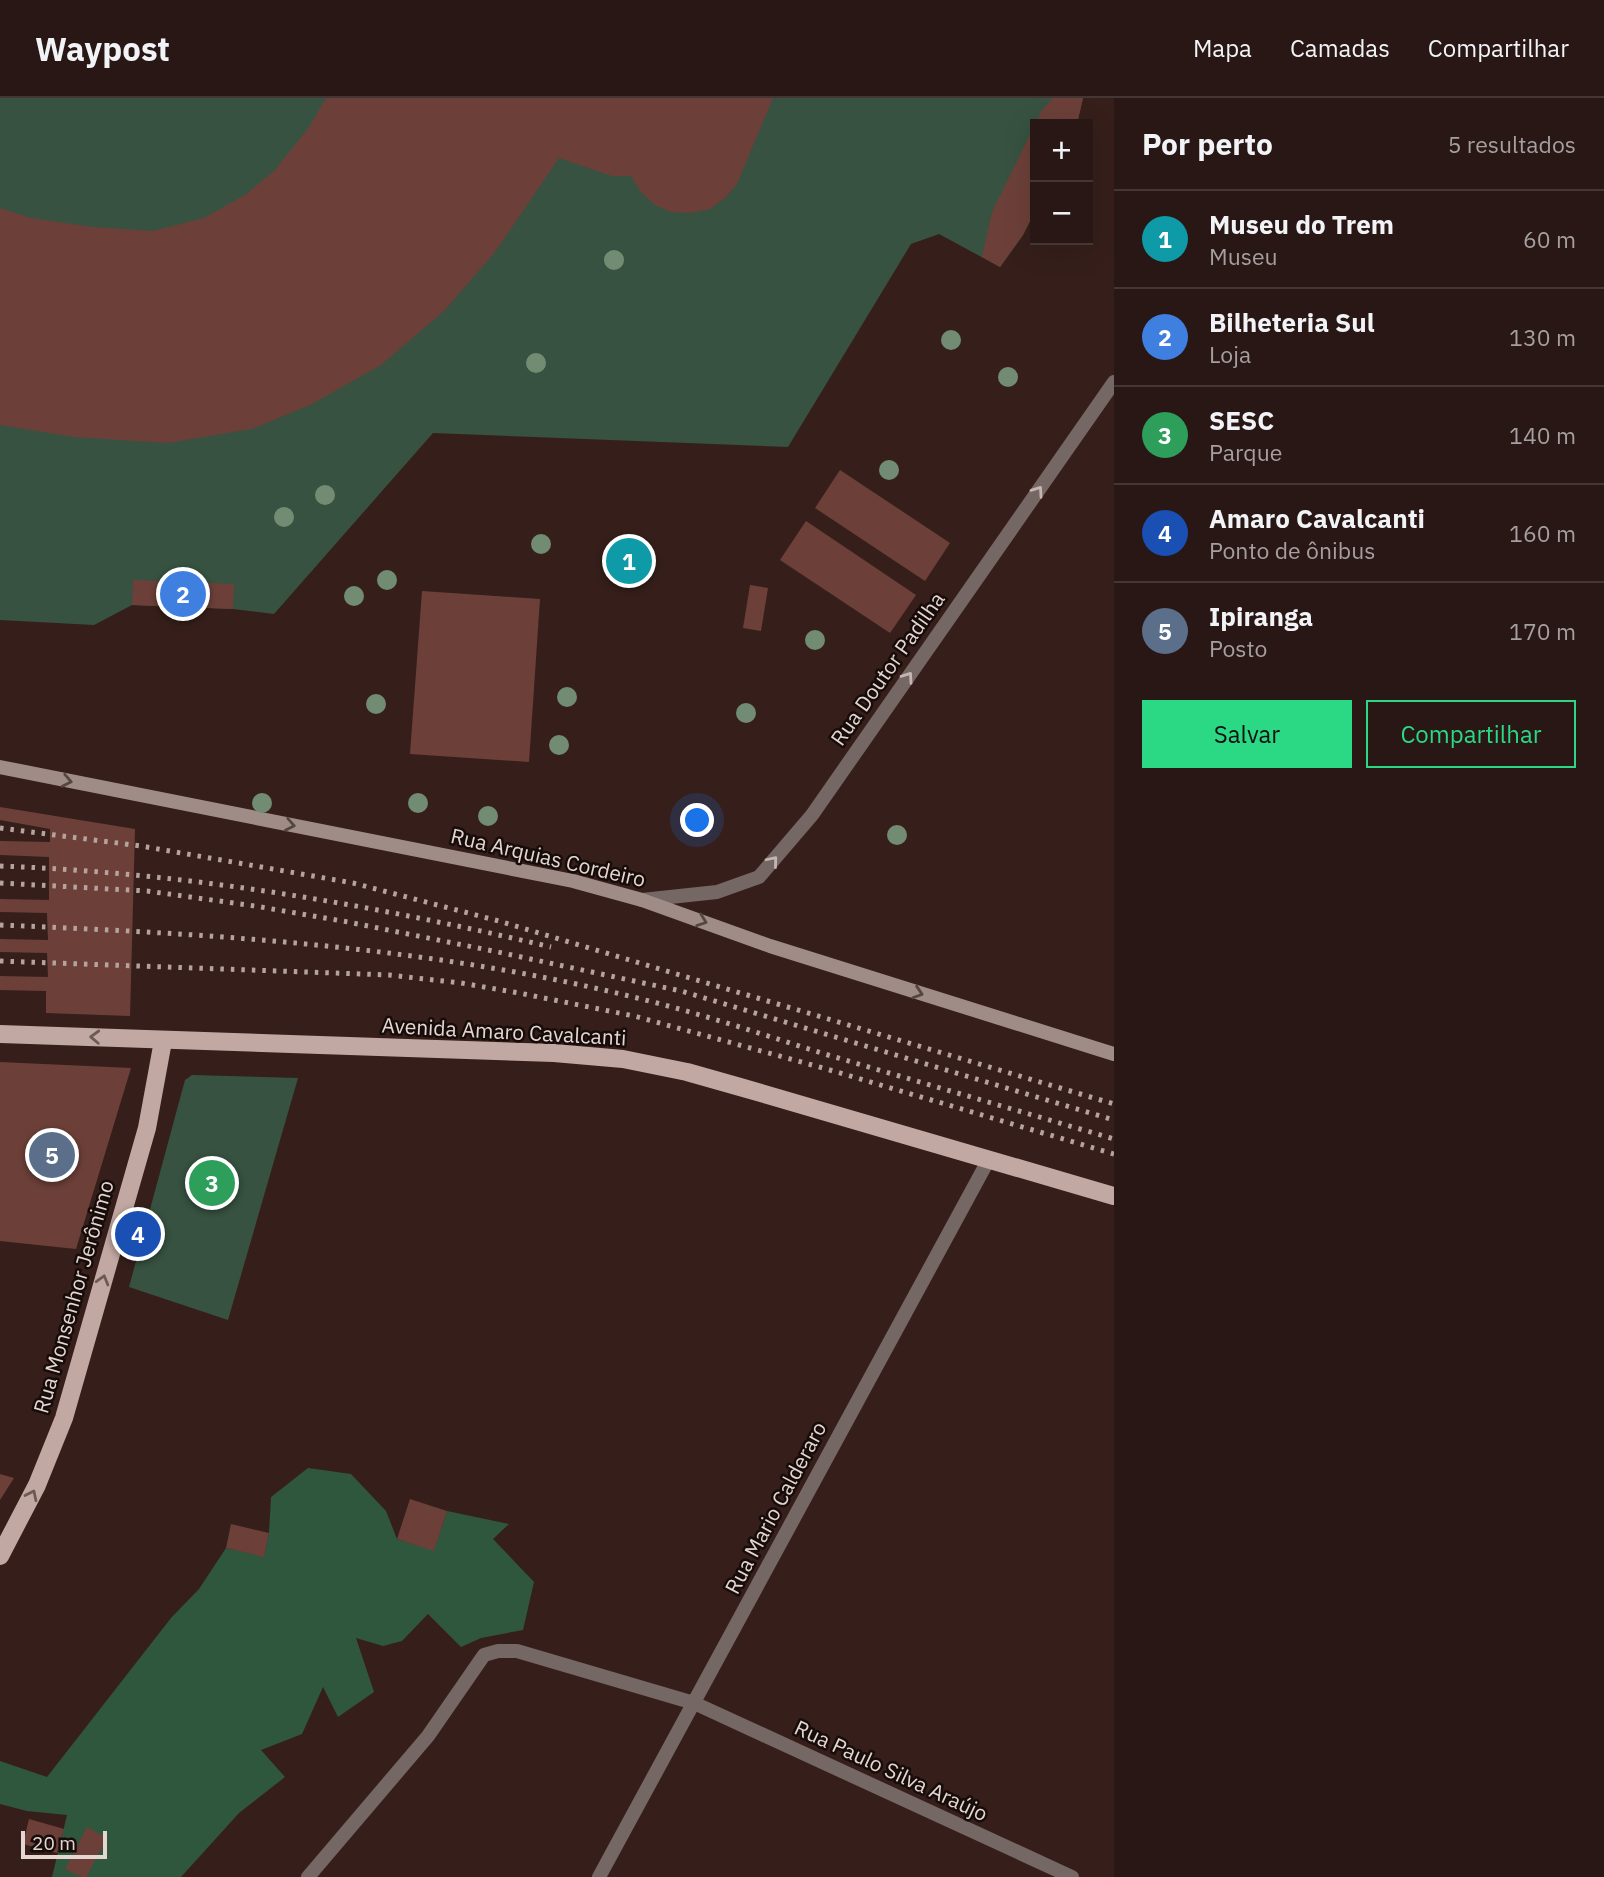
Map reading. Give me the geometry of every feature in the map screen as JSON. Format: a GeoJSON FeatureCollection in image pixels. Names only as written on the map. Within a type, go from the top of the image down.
{"type":"FeatureCollection","features":[{"type":"Feature","properties":{"kind":"main road","name":"Rua Arquias Cordeiro"},"geometry":{"type":"LineString","coordinates":[[0,767],[573,881],[642,900],[770,946],[1114,1054]]}},
{"type":"Feature","properties":{"kind":"main road","name":"Avenida Amaro Cavalcanti"},"geometry":{"type":"LineString","coordinates":[[0,1034],[554,1053],[623,1059],[687,1072],[1114,1196]]}},
{"type":"Feature","properties":{"kind":"main road","name":"Rua Monsenhor Jerônimo"},"geometry":{"type":"LineString","coordinates":[[0,1556],[37,1485],[64,1418],[147,1128],[163,1041]]}},
{"type":"Feature","properties":{"kind":"street","name":"Rua Doutor Padilha"},"geometry":{"type":"LineString","coordinates":[[642,900],[718,892],[759,877],[812,815],[1114,382]]}},
{"type":"Feature","properties":{"kind":"street","name":"Rua Mario Calderaro"},"geometry":{"type":"LineString","coordinates":[[600,1877],[989,1158]]}},
{"type":"Feature","properties":{"kind":"street","name":"Rua Paulo Silva Araújo"},"geometry":{"type":"LineString","coordinates":[[308,1877],[428,1736],[484,1655],[498,1651],[517,1651],[694,1703],[1072,1877]]}},
{"type":"Feature","properties":{"kind":"green space"},"geometry":{"type":"Polygon","coordinates":[[[0,98],[1083,98],[1078,119],[1030,119],[1030,221],[1000,267],[939,234],[911,244],[788,447],[433,433],[274,614],[233,609],[132,605],[94,625],[0,620],[0,98]]]}},
{"type":"Feature","properties":{"kind":"green space"},"geometry":{"type":"Polygon","coordinates":[[[192,1075],[298,1078],[228,1320],[129,1287],[185,1080],[192,1075]]]}},
{"type":"Feature","properties":{"kind":"green space"},"geometry":{"type":"Polygon","coordinates":[[[308,1468],[351,1474],[386,1511],[397,1539],[434,1550],[447,1511],[509,1524],[493,1539],[534,1582],[523,1630],[481,1638],[461,1647],[428,1614],[402,1641],[383,1646],[356,1638],[374,1692],[338,1717],[323,1687],[302,1734],[261,1750],[285,1777],[239,1813],[181,1877],[52,1877],[67,1815],[27,1811],[0,1804],[0,1761],[47,1777],[171,1618],[199,1589],[226,1548],[264,1556],[269,1533],[271,1497],[308,1468]]]}},
{"type":"Feature","properties":{"kind":"building"},"geometry":{"type":"Polygon","coordinates":[[[326,98],[773,98],[737,184],[725,198],[710,209],[691,213],[672,212],[655,205],[641,192],[631,176],[612,176],[559,158],[495,252],[444,311],[381,365],[310,405],[252,429],[167,443],[74,437],[0,425],[0,208],[31,218],[93,227],[153,231],[204,218],[245,195],[275,170],[309,127],[326,98]]]}},
{"type":"Feature","properties":{"kind":"building"},"geometry":{"type":"Polygon","coordinates":[[[1053,98],[1083,98],[1078,119],[1038,119],[1053,98]]]}},
{"type":"Feature","properties":{"kind":"building"},"geometry":{"type":"Polygon","coordinates":[[[1030,134],[1030,221],[1000,267],[982,257],[992,212],[1030,134]]]}},
{"type":"Feature","properties":{"kind":"building"},"geometry":{"type":"Polygon","coordinates":[[[840,470],[950,543],[925,581],[815,508],[840,470]]]}},
{"type":"Feature","properties":{"kind":"building"},"geometry":{"type":"Polygon","coordinates":[[[806,521],[916,595],[890,633],[780,560],[806,521]]]}},
{"type":"Feature","properties":{"kind":"building"},"geometry":{"type":"Polygon","coordinates":[[[133,580],[234,584],[233,609],[132,605],[133,580]]]}},
{"type":"Feature","properties":{"kind":"building"},"geometry":{"type":"Polygon","coordinates":[[[750,585],[768,588],[761,631],[743,628],[750,585]]]}},
{"type":"Feature","properties":{"kind":"building"},"geometry":{"type":"Polygon","coordinates":[[[422,591],[540,599],[529,762],[410,754],[422,591]]]}},
{"type":"Feature","properties":{"kind":"building"},"geometry":{"type":"Polygon","coordinates":[[[0,807],[135,829],[130,1016],[46,1013],[46,991],[0,990],[0,976],[48,977],[47,953],[0,952],[0,939],[48,940],[47,913],[0,912],[0,899],[49,900],[49,857],[0,855],[0,841],[50,842],[50,829],[0,820],[0,807]]]}},
{"type":"Feature","properties":{"kind":"building"},"geometry":{"type":"Polygon","coordinates":[[[0,1062],[131,1068],[76,1249],[0,1241],[0,1062]]]}},
{"type":"Feature","properties":{"kind":"building"},"geometry":{"type":"Polygon","coordinates":[[[0,1474],[14,1478],[0,1500],[0,1474]]]}},
{"type":"Feature","properties":{"kind":"building"},"geometry":{"type":"Polygon","coordinates":[[[410,1499],[447,1511],[434,1551],[397,1539],[410,1499]]]}},
{"type":"Feature","properties":{"kind":"building"},"geometry":{"type":"Polygon","coordinates":[[[231,1524],[269,1533],[264,1557],[226,1548],[231,1524]]]}},
{"type":"Feature","properties":{"kind":"building"},"geometry":{"type":"Polygon","coordinates":[[[29,1819],[64,1829],[57,1853],[23,1844],[29,1819]]]}},
{"type":"Feature","properties":{"kind":"building"},"geometry":{"type":"Polygon","coordinates":[[[87,1827],[107,1838],[86,1877],[82,1877],[65,1869],[87,1827]]]}},
{"type":"Feature","properties":{"kind":"railway"},"geometry":{"type":"LineString","coordinates":[[0,828],[141,846],[353,883],[495,920],[1114,1104]]}},
{"type":"Feature","properties":{"kind":"railway"},"geometry":{"type":"LineString","coordinates":[[0,866],[140,876],[278,893],[415,917],[551,947]]}},
{"type":"Feature","properties":{"kind":"railway"},"geometry":{"type":"LineString","coordinates":[[0,883],[147,891],[348,922],[493,951],[681,991],[1114,1120]]}},
{"type":"Feature","properties":{"kind":"railway"},"geometry":{"type":"LineString","coordinates":[[0,925],[164,933],[329,946],[492,968],[573,983],[697,1014],[1114,1139]]}},
{"type":"Feature","properties":{"kind":"railway"},"geometry":{"type":"LineString","coordinates":[[0,961],[389,975],[519,993],[634,1016],[823,1068],[1114,1154]]}},
{"type":"Feature","properties":{"kind":"place","name":"Museu do Trem"},"geometry":{"type":"Point","coordinates":[629,561]}},
{"type":"Feature","properties":{"kind":"place","name":"Bilheteria Sul"},"geometry":{"type":"Point","coordinates":[183,594]}},
{"type":"Feature","properties":{"kind":"place","name":"Ipiranga"},"geometry":{"type":"Point","coordinates":[52,1155]}},
{"type":"Feature","properties":{"kind":"place","name":"SESC"},"geometry":{"type":"Point","coordinates":[212,1183]}},
{"type":"Feature","properties":{"kind":"place","name":"Amaro Cavalcanti"},"geometry":{"type":"Point","coordinates":[138,1234]}}]}
